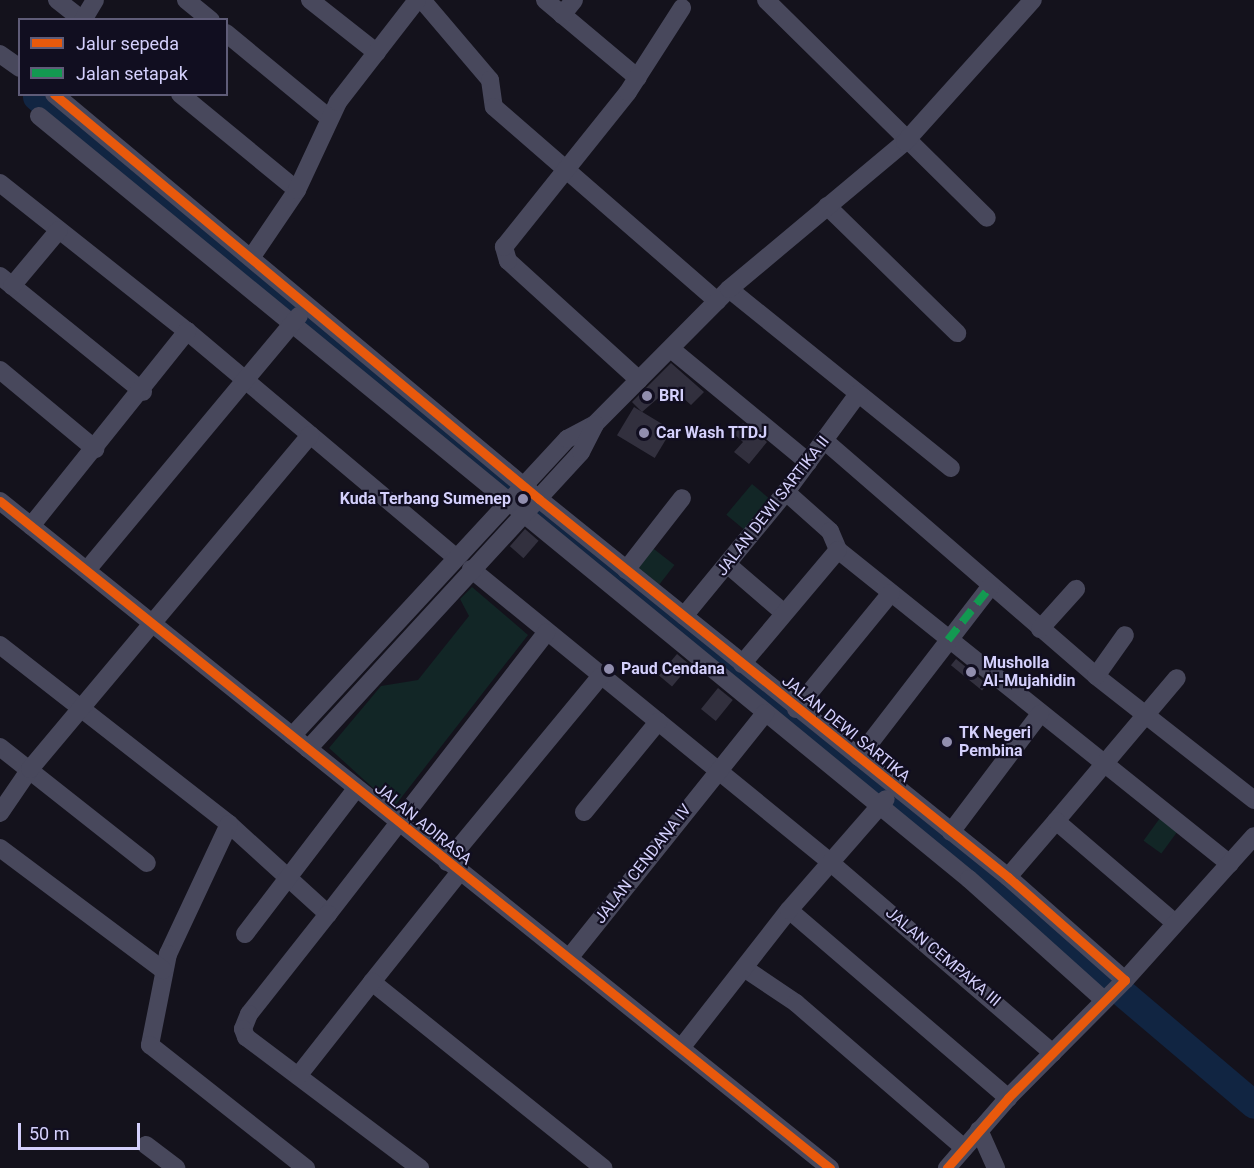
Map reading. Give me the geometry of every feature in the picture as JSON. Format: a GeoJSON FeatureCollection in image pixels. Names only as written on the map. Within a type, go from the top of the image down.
{"type":"FeatureCollection","features":[{"type":"Feature","properties":{"kind":"street"},"geometry":{"type":"LineString","coordinates":[[57,0],[82,18]]}},
{"type":"Feature","properties":{"kind":"street"},"geometry":{"type":"LineString","coordinates":[[84,18],[95,0]]}},
{"type":"Feature","properties":{"kind":"street"},"geometry":{"type":"LineString","coordinates":[[186,0],[208,18]]}},
{"type":"Feature","properties":{"kind":"street"},"geometry":{"type":"LineString","coordinates":[[310,0],[377,53]]}},
{"type":"Feature","properties":{"kind":"street"},"geometry":{"type":"LineString","coordinates":[[251,258],[297,189],[329,118],[417,0]]}},
{"type":"Feature","properties":{"kind":"street"},"geometry":{"type":"LineString","coordinates":[[422,0],[490,80],[494,107],[723,295],[776,322],[858,394],[951,468]]}},
{"type":"Feature","properties":{"kind":"street"},"geometry":{"type":"LineString","coordinates":[[545,0],[638,78]]}},
{"type":"Feature","properties":{"kind":"street"},"geometry":{"type":"LineString","coordinates":[[562,15],[574,0]]}},
{"type":"Feature","properties":{"kind":"street"},"geometry":{"type":"LineString","coordinates":[[766,0],[905,142],[987,218]]}},
{"type":"Feature","properties":{"kind":"street"},"geometry":{"type":"LineString","coordinates":[[292,736],[454,556],[567,440],[595,424],[671,350],[723,295],[905,142],[1033,0]]}},
{"type":"Feature","properties":{"kind":"street"},"geometry":{"type":"LineString","coordinates":[[639,380],[504,255],[507,240],[568,168],[638,78],[682,8]]}},
{"type":"Feature","properties":{"kind":"street"},"geometry":{"type":"LineString","coordinates":[[228,35],[329,118]]}},
{"type":"Feature","properties":{"kind":"street"},"geometry":{"type":"LineString","coordinates":[[0,54],[18,67]]}},
{"type":"Feature","properties":{"kind":"street","name":"JALAN DEWI SARTIKA"},"geometry":{"type":"LineString","coordinates":[[56,96],[251,258],[306,307],[539,499],[796,709],[1008,878],[1122,983]]}},
{"type":"Feature","properties":{"kind":"street"},"geometry":{"type":"LineString","coordinates":[[182,96],[297,189]]}},
{"type":"Feature","properties":{"kind":"street"},"geometry":{"type":"LineString","coordinates":[[39,116],[508,500],[522,516],[969,879],[1104,1000]]}},
{"type":"Feature","properties":{"kind":"street"},"geometry":{"type":"LineString","coordinates":[[0,183],[187,331],[454,556]]}},
{"type":"Feature","properties":{"kind":"street"},"geometry":{"type":"LineString","coordinates":[[827,206],[957,333]]}},
{"type":"Feature","properties":{"kind":"street"},"geometry":{"type":"LineString","coordinates":[[59,230],[6,281],[143,392]]}},
{"type":"Feature","properties":{"kind":"street"},"geometry":{"type":"LineString","coordinates":[[87,570],[306,307]]}},
{"type":"Feature","properties":{"kind":"street"},"geometry":{"type":"LineString","coordinates":[[32,526],[143,392],[187,331]]}},
{"type":"Feature","properties":{"kind":"street"},"geometry":{"type":"LineString","coordinates":[[671,350],[808,462]]}},
{"type":"Feature","properties":{"kind":"street"},"geometry":{"type":"LineString","coordinates":[[0,370],[95,449]]}},
{"type":"Feature","properties":{"kind":"street","name":"JALAN DEWI SARTIKA II"},"geometry":{"type":"LineString","coordinates":[[684,616],[786,492],[858,394]]}},
{"type":"Feature","properties":{"kind":"street"},"geometry":{"type":"LineString","coordinates":[[308,749],[471,569],[581,452],[595,424]]}},
{"type":"Feature","properties":{"kind":"street"},"geometry":{"type":"LineString","coordinates":[[0,813],[30,769],[83,708],[150,623],[310,435]]}},
{"type":"Feature","properties":{"kind":"street"},"geometry":{"type":"LineString","coordinates":[[825,441],[990,587],[1096,676],[1254,800]]}},
{"type":"Feature","properties":{"kind":"street"},"geometry":{"type":"LineString","coordinates":[[786,492],[830,531],[838,550],[1102,766],[1230,864]]}},
{"type":"Feature","properties":{"kind":"street"},"geometry":{"type":"LineString","coordinates":[[626,570],[682,498]]}},
{"type":"Feature","properties":{"kind":"street","name":"JALAN ADIRASA"},"geometry":{"type":"LineString","coordinates":[[0,501],[356,789],[399,821],[453,868],[569,958],[830,1168]]}},
{"type":"Feature","properties":{"kind":"street"},"geometry":{"type":"LineString","coordinates":[[742,664],[838,550]]}},
{"type":"Feature","properties":{"kind":"street"},"geometry":{"type":"LineString","coordinates":[[727,564],[784,613]]}},
{"type":"Feature","properties":{"kind":"street","name":"JALAN CEMPAKA III"},"geometry":{"type":"LineString","coordinates":[[471,569],[546,633],[831,863],[1053,1053]]}},
{"type":"Feature","properties":{"kind":"street"},"geometry":{"type":"LineString","coordinates":[[859,757],[990,587]]}},
{"type":"Feature","properties":{"kind":"street"},"geometry":{"type":"LineString","coordinates":[[1040,628],[1076,590]]}},
{"type":"Feature","properties":{"kind":"street"},"geometry":{"type":"LineString","coordinates":[[796,709],[891,593]]}},
{"type":"Feature","properties":{"kind":"street"},"geometry":{"type":"LineString","coordinates":[[420,1168],[246,1037],[243,1029],[249,1014],[546,633]]}},
{"type":"Feature","properties":{"kind":"street"},"geometry":{"type":"LineString","coordinates":[[1096,676],[1125,635]]}},
{"type":"Feature","properties":{"kind":"street"},"geometry":{"type":"LineString","coordinates":[[0,645],[229,824],[287,874],[328,914]]}},
{"type":"Feature","properties":{"kind":"street"},"geometry":{"type":"LineString","coordinates":[[298,1076],[372,982],[453,868],[600,676]]}},
{"type":"Feature","properties":{"kind":"street"},"geometry":{"type":"LineString","coordinates":[[1008,878],[1178,678]]}},
{"type":"Feature","properties":{"kind":"street","name":"JALAN CENDANA IV"},"geometry":{"type":"LineString","coordinates":[[569,958],[716,770],[765,713]]}},
{"type":"Feature","properties":{"kind":"street"},"geometry":{"type":"LineString","coordinates":[[951,831],[1040,714]]}},
{"type":"Feature","properties":{"kind":"street"},"geometry":{"type":"LineString","coordinates":[[584,812],[658,722]]}},
{"type":"Feature","properties":{"kind":"street"},"geometry":{"type":"LineString","coordinates":[[0,747],[147,863]]}},
{"type":"Feature","properties":{"kind":"street"},"geometry":{"type":"LineString","coordinates":[[681,1048],[789,910],[896,788]]}},
{"type":"Feature","properties":{"kind":"street"},"geometry":{"type":"LineString","coordinates":[[245,934],[287,874],[356,789]]}},
{"type":"Feature","properties":{"kind":"street"},"geometry":{"type":"LineString","coordinates":[[1056,821],[1175,923]]}},
{"type":"Feature","properties":{"kind":"street"},"geometry":{"type":"LineString","coordinates":[[229,824],[163,970],[152,1049],[306,1168]]}},
{"type":"Feature","properties":{"kind":"street"},"geometry":{"type":"LineString","coordinates":[[947,1168],[1008,1098],[1122,983],[1254,836]]}},
{"type":"Feature","properties":{"kind":"street"},"geometry":{"type":"LineString","coordinates":[[0,848],[163,970]]}},
{"type":"Feature","properties":{"kind":"street"},"geometry":{"type":"LineString","coordinates":[[789,910],[1008,1098]]}},
{"type":"Feature","properties":{"kind":"street"},"geometry":{"type":"LineString","coordinates":[[744,968],[796,1003],[963,1148]]}},
{"type":"Feature","properties":{"kind":"street"},"geometry":{"type":"LineString","coordinates":[[372,982],[603,1168]]}},
{"type":"Feature","properties":{"kind":"street"},"geometry":{"type":"LineString","coordinates":[[979,1130],[996,1168]]}},
{"type":"Feature","properties":{"kind":"street"},"geometry":{"type":"LineString","coordinates":[[146,1144],[176,1168]]}},
{"type":"Feature","properties":{"kind":"green space"},"geometry":{"type":"Polygon","coordinates":[[[752,484],[772,501],[746,531],[726,515],[752,484]]]}},
{"type":"Feature","properties":{"kind":"green space"},"geometry":{"type":"Polygon","coordinates":[[[650,546],[674,565],[657,587],[633,568],[650,546]]]}},
{"type":"Feature","properties":{"kind":"green space"},"geometry":{"type":"Polygon","coordinates":[[[472,587],[528,635],[394,807],[329,748],[381,686],[418,680],[469,616],[460,599],[472,587]]]}},
{"type":"Feature","properties":{"kind":"green space"},"geometry":{"type":"Polygon","coordinates":[[[1160,818],[1178,831],[1161,854],[1144,841],[1160,818]]]}},
{"type":"Feature","properties":{"kind":"building"},"geometry":{"type":"Polygon","coordinates":[[[671,363],[704,392],[691,405],[671,387],[642,412],[632,402],[671,363]]]}},
{"type":"Feature","properties":{"kind":"building","name":"Car Wash TTDJ"},"geometry":{"type":"Polygon","coordinates":[[[634,407],[672,430],[655,458],[617,435],[634,407]]]}},
{"type":"Feature","properties":{"kind":"building"},"geometry":{"type":"Polygon","coordinates":[[[743,423],[767,442],[749,464],[734,452],[743,442],[734,434],[743,423]]]}},
{"type":"Feature","properties":{"kind":"building"},"geometry":{"type":"Polygon","coordinates":[[[525,529],[539,541],[523,558],[510,546],[525,529]]]}},
{"type":"Feature","properties":{"kind":"building"},"geometry":{"type":"Polygon","coordinates":[[[677,654],[690,665],[672,686],[659,675],[677,654]]]}},
{"type":"Feature","properties":{"kind":"building"},"geometry":{"type":"Polygon","coordinates":[[[956,659],[987,684],[982,690],[951,665],[956,659]]]}},
{"type":"Feature","properties":{"kind":"building"},"geometry":{"type":"Polygon","coordinates":[[[718,688],[733,700],[716,721],[701,709],[718,688]]]}},
{"type":"Feature","properties":{"kind":"waterway"},"geometry":{"type":"LineString","coordinates":[[37,97],[508,488]]}},
{"type":"Feature","properties":{"kind":"waterway"},"geometry":{"type":"LineString","coordinates":[[537,513],[902,806],[1254,1105]]}},
{"type":"Feature","properties":{"kind":"marked path"},"geometry":{"type":"LineString","coordinates":[[948,640],[990,587]]}},
{"type":"Feature","properties":{"kind":"cycle path"},"geometry":{"type":"LineString","coordinates":[[56,96],[539,499],[1008,877],[1125,980],[1008,1098],[947,1168]]}},
{"type":"Feature","properties":{"kind":"cycle path"},"geometry":{"type":"LineString","coordinates":[[0,501],[830,1168]]}},
{"type":"Feature","properties":{"kind":"place","name":"BRI"},"geometry":{"type":"Point","coordinates":[647,396]}},
{"type":"Feature","properties":{"kind":"place","name":"Car Wash TTDJ"},"geometry":{"type":"Point","coordinates":[644,433]}},
{"type":"Feature","properties":{"kind":"place","name":"Kuda Terbang Sumenep"},"geometry":{"type":"Point","coordinates":[523,499]}},
{"type":"Feature","properties":{"kind":"place","name":"Paud Cendana"},"geometry":{"type":"Point","coordinates":[609,669]}},
{"type":"Feature","properties":{"kind":"place","name":"Musholla Al-Mujahidin"},"geometry":{"type":"Point","coordinates":[971,672]}},
{"type":"Feature","properties":{"kind":"place","name":"TK Negeri Pembina"},"geometry":{"type":"Point","coordinates":[947,742]}}]}
